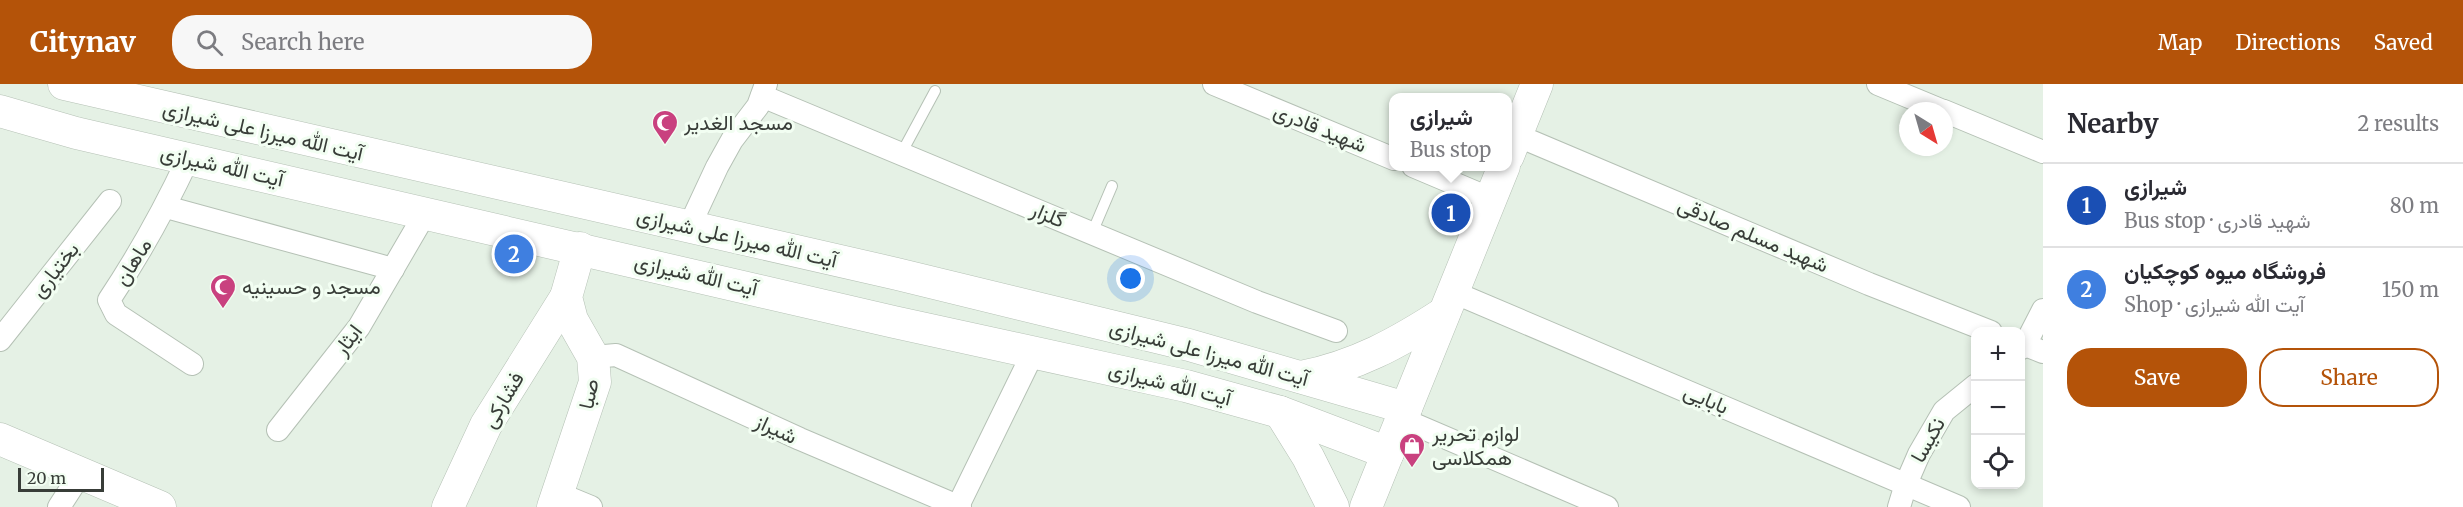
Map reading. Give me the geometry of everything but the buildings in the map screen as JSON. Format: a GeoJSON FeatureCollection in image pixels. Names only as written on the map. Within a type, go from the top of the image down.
{"type":"FeatureCollection","features":[{"type":"Feature","properties":{"kind":"street","name":"آیت الله میرزا علی شیرازی"},"geometry":{"type":"LineString","coordinates":[[64,84],[118,91],[1189,345],[1300,378],[1404,414]]}},
{"type":"Feature","properties":{"kind":"street","name":"شهید قادری"},"geometry":{"type":"LineString","coordinates":[[1214,84],[1389,157]]}},
{"type":"Feature","properties":{"kind":"street"},"geometry":{"type":"LineString","coordinates":[[1512,146],[1537,84]]}},
{"type":"Feature","properties":{"kind":"street"},"geometry":{"type":"LineString","coordinates":[[1878,84],[1921,102]]}},
{"type":"Feature","properties":{"kind":"street"},"geometry":{"type":"LineString","coordinates":[[689,227],[717,166],[732,140],[758,106],[764,90]]}},
{"type":"Feature","properties":{"kind":"street","name":"گلزار"},"geometry":{"type":"LineString","coordinates":[[764,90],[901,154],[1257,302],[1336,331]]}},
{"type":"Feature","properties":{"kind":"street","name":"آیت الله شیرازی"},"geometry":{"type":"LineString","coordinates":[[1,113],[188,159],[1186,386],[1280,412],[1388,453]]}},
{"type":"Feature","properties":{"kind":"street"},"geometry":{"type":"LineString","coordinates":[[1953,115],[2043,152]]}},
{"type":"Feature","properties":{"kind":"street","name":"شهید مسلم صادقی"},"geometry":{"type":"LineString","coordinates":[[1512,146],[1978,327]]}},
{"type":"Feature","properties":{"kind":"street","name":"ماهان"},"geometry":{"type":"LineString","coordinates":[[188,159],[166,207],[109,300],[116,314],[192,364]]}},
{"type":"Feature","properties":{"kind":"street"},"geometry":{"type":"LineString","coordinates":[[1425,171],[1491,199]]}},
{"type":"Feature","properties":{"kind":"street"},"geometry":{"type":"LineString","coordinates":[[1366,507],[1502,171]]}},
{"type":"Feature","properties":{"kind":"street","name":"بختیاری"},"geometry":{"type":"LineString","coordinates":[[0,340],[110,201]]}},
{"type":"Feature","properties":{"kind":"street"},"geometry":{"type":"LineString","coordinates":[[166,207],[393,269]]}},
{"type":"Feature","properties":{"kind":"street","name":"ایثار"},"geometry":{"type":"LineString","coordinates":[[278,430],[359,327],[426,212]]}},
{"type":"Feature","properties":{"kind":"street"},"geometry":{"type":"LineString","coordinates":[[566,297],[580,248]]}},
{"type":"Feature","properties":{"kind":"street","name":"صبا"},"geometry":{"type":"LineString","coordinates":[[555,500],[596,382],[593,357],[572,320],[566,297]]}},
{"type":"Feature","properties":{"kind":"street","name":"فشارکی"},"geometry":{"type":"LineString","coordinates":[[448,507],[486,425],[566,297]]}},
{"type":"Feature","properties":{"kind":"street"},"geometry":{"type":"LineString","coordinates":[[1300,378],[1336,370],[1402,340],[1449,303]]}},
{"type":"Feature","properties":{"kind":"street","name":"بابایی"},"geometry":{"type":"LineString","coordinates":[[1449,303],[1959,507]]}},
{"type":"Feature","properties":{"kind":"street"},"geometry":{"type":"LineString","coordinates":[[2027,347],[2043,310]]}},
{"type":"Feature","properties":{"kind":"street"},"geometry":{"type":"LineString","coordinates":[[959,507],[1033,353]]}},
{"type":"Feature","properties":{"kind":"street","name":"شیراز"},"geometry":{"type":"LineString","coordinates":[[593,357],[616,355],[800,440],[959,507]]}},
{"type":"Feature","properties":{"kind":"street"},"geometry":{"type":"LineString","coordinates":[[1225,397],[1238,359]]}},
{"type":"Feature","properties":{"kind":"street","name":"نکیسا"},"geometry":{"type":"LineString","coordinates":[[1899,507],[1919,454],[1944,411],[1971,389]]}},
{"type":"Feature","properties":{"kind":"street"},"geometry":{"type":"LineString","coordinates":[[1280,412],[1308,458],[1333,507]]}},
{"type":"Feature","properties":{"kind":"street"},"geometry":{"type":"LineString","coordinates":[[1404,414],[1607,507]]}},
{"type":"Feature","properties":{"kind":"street"},"geometry":{"type":"LineString","coordinates":[[0,439],[160,507]]}},
{"type":"Feature","properties":{"kind":"street"},"geometry":{"type":"LineString","coordinates":[[59,507],[81,474]]}},
{"type":"Feature","properties":{"kind":"street"},"geometry":{"type":"LineString","coordinates":[[555,500],[591,507]]}},
{"type":"Feature","properties":{"kind":"lane"},"geometry":{"type":"LineString","coordinates":[[901,154],[935,91]]}},
{"type":"Feature","properties":{"kind":"lane"},"geometry":{"type":"LineString","coordinates":[[1092,233],[1112,186]]}},
{"type":"Feature","properties":{"kind":"place","name":"مسجد الغدیر"},"geometry":{"type":"Point","coordinates":[665,146]}},
{"type":"Feature","properties":{"kind":"place","name":"شیرازی"},"geometry":{"type":"Point","coordinates":[1451,213]}},
{"type":"Feature","properties":{"kind":"place","name":"فروشگاه میوه کوچکیان"},"geometry":{"type":"Point","coordinates":[514,254]}},
{"type":"Feature","properties":{"kind":"place","name":"مسجد و حسینیه"},"geometry":{"type":"Point","coordinates":[223,310]}},
{"type":"Feature","properties":{"kind":"place","name":"لوازم تحریر همکلاسی"},"geometry":{"type":"Point","coordinates":[1412,469]}}]}
